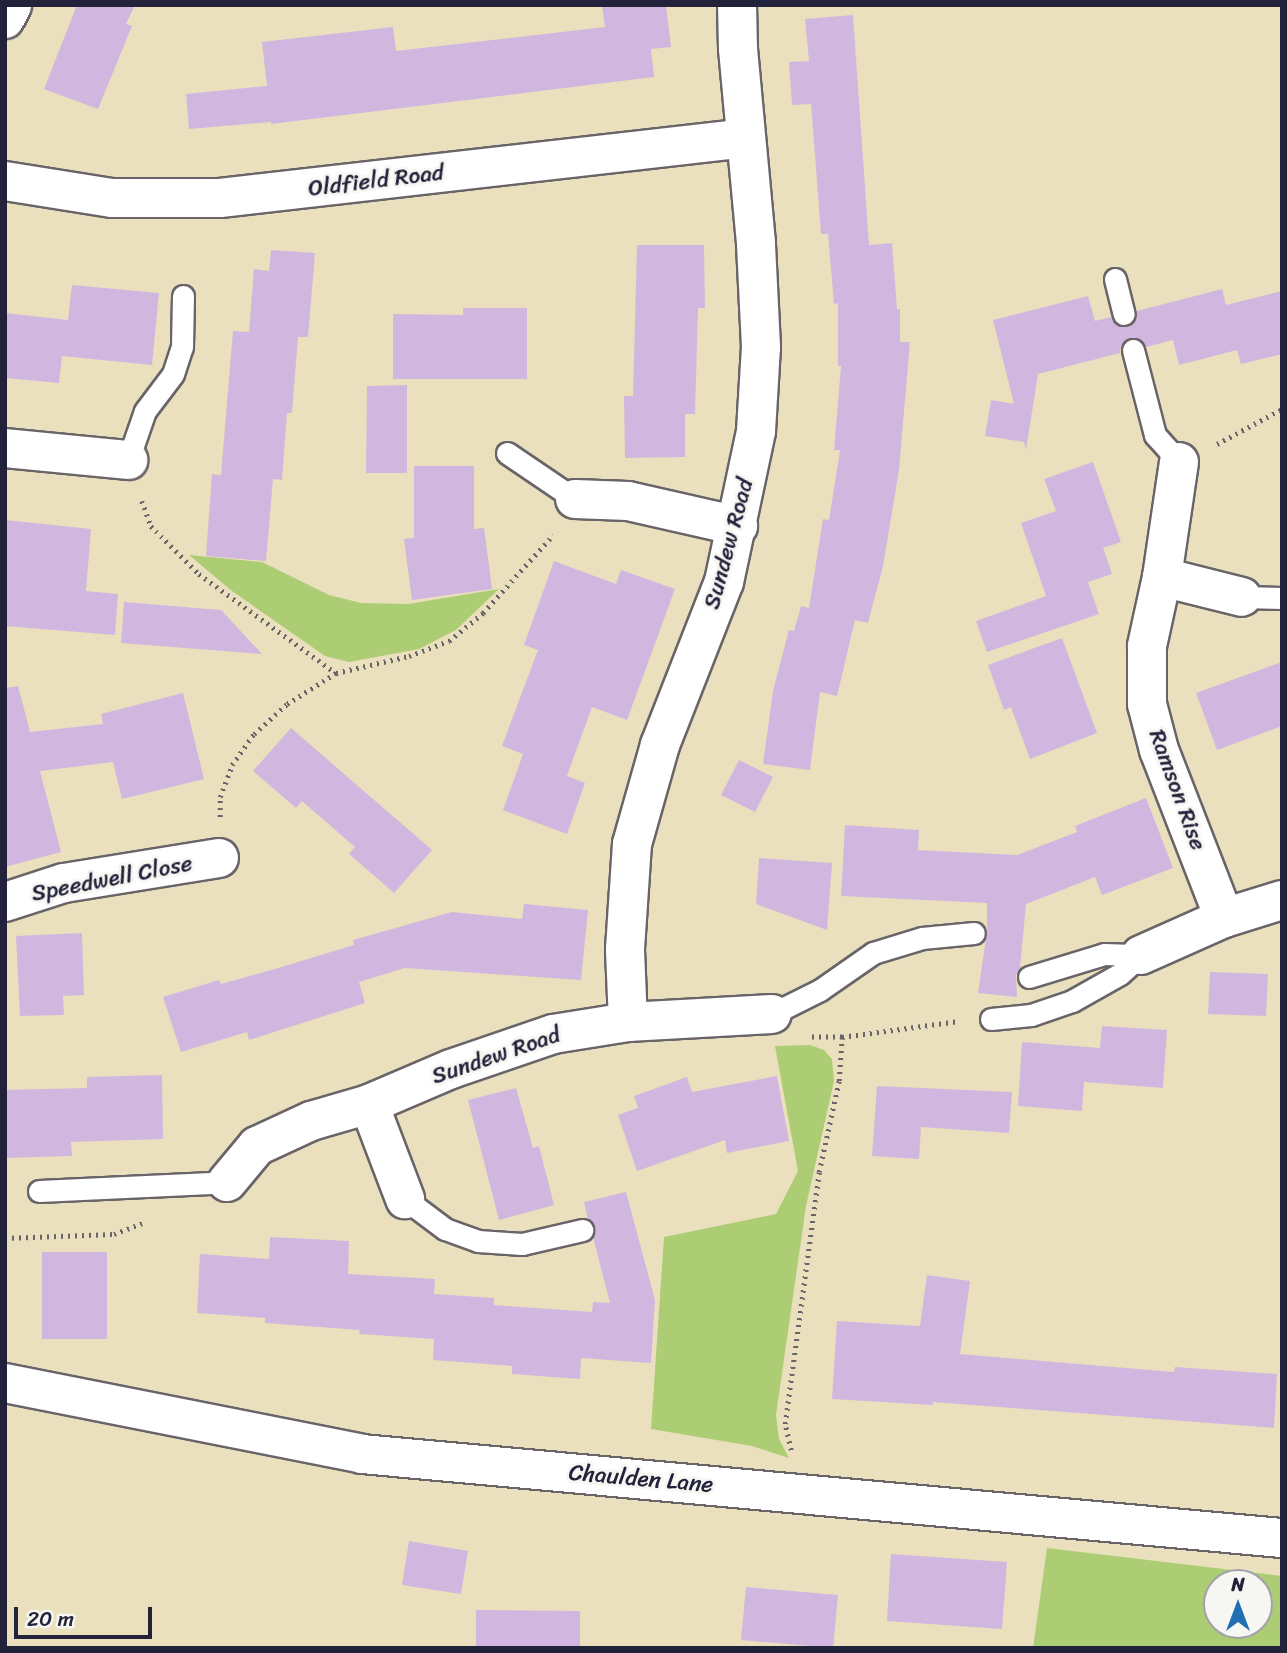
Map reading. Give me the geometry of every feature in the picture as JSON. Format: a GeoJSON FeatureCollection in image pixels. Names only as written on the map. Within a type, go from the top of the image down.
{"type":"FeatureCollection","features":[{"type":"Feature","properties":{"kind":"street"},"geometry":{"type":"LineString","coordinates":[[5,19],[12,5]]}},
{"type":"Feature","properties":{"kind":"street","name":"Sundew Road"},"geometry":{"type":"LineString","coordinates":[[628,1022],[625,949],[632,844],[660,745],[724,582],[756,431],[761,347],[756,243],[737,5]]}},
{"type":"Feature","properties":{"kind":"street","name":"Oldfield Road"},"geometry":{"type":"LineString","coordinates":[[5,181],[112,198],[220,198],[746,138]]}},
{"type":"Feature","properties":{"kind":"street"},"geometry":{"type":"LineString","coordinates":[[5,448],[128,460]]}},
{"type":"Feature","properties":{"kind":"street","name":"Ramson Rise"},"geometry":{"type":"LineString","coordinates":[[1179,462],[1147,646],[1147,704],[1159,750],[1224,918]]}},
{"type":"Feature","properties":{"kind":"street"},"geometry":{"type":"LineString","coordinates":[[575,499],[628,501],[738,526]]}},
{"type":"Feature","properties":{"kind":"street"},"geometry":{"type":"LineString","coordinates":[[1161,577],[1242,597]]}},
{"type":"Feature","properties":{"kind":"street","name":"Speedwell Close"},"geometry":{"type":"LineString","coordinates":[[5,902],[64,883],[219,858]]}},
{"type":"Feature","properties":{"kind":"street"},"geometry":{"type":"LineString","coordinates":[[1141,955],[1224,918],[1282,900]]}},
{"type":"Feature","properties":{"kind":"street","name":"Sundew Road"},"geometry":{"type":"LineString","coordinates":[[228,1182],[257,1146],[311,1121],[369,1104],[451,1069],[553,1034],[628,1022],[772,1014]]}},
{"type":"Feature","properties":{"kind":"street"},"geometry":{"type":"LineString","coordinates":[[369,1104],[405,1199]]}},
{"type":"Feature","properties":{"kind":"street","name":"Chaulden Lane"},"geometry":{"type":"LineString","coordinates":[[5,1383],[362,1454],[1282,1538]]}},
{"type":"Feature","properties":{"kind":"lane"},"geometry":{"type":"LineString","coordinates":[[1115,279],[1124,314]]}},
{"type":"Feature","properties":{"kind":"lane"},"geometry":{"type":"LineString","coordinates":[[128,460],[145,411],[173,374],[182,347],[183,296]]}},
{"type":"Feature","properties":{"kind":"lane"},"geometry":{"type":"LineString","coordinates":[[1133,350],[1155,435],[1179,462]]}},
{"type":"Feature","properties":{"kind":"lane"},"geometry":{"type":"LineString","coordinates":[[507,453],[575,499]]}},
{"type":"Feature","properties":{"kind":"lane"},"geometry":{"type":"LineString","coordinates":[[1242,597],[1282,598]]}},
{"type":"Feature","properties":{"kind":"lane"},"geometry":{"type":"LineString","coordinates":[[772,1014],[820,990],[873,953],[922,938],[974,933]]}},
{"type":"Feature","properties":{"kind":"lane"},"geometry":{"type":"LineString","coordinates":[[1029,977],[1104,954],[1141,955]]}},
{"type":"Feature","properties":{"kind":"lane"},"geometry":{"type":"LineString","coordinates":[[991,1019],[1031,1015],[1072,1001],[1120,974],[1141,955]]}},
{"type":"Feature","properties":{"kind":"lane"},"geometry":{"type":"LineString","coordinates":[[39,1192],[228,1182]]}},
{"type":"Feature","properties":{"kind":"lane"},"geometry":{"type":"LineString","coordinates":[[405,1199],[445,1229],[478,1241],[522,1244],[583,1230]]}},
{"type":"Feature","properties":{"kind":"path"},"geometry":{"type":"LineString","coordinates":[[1179,462],[1273,417],[1282,409]]}},
{"type":"Feature","properties":{"kind":"path"},"geometry":{"type":"LineString","coordinates":[[128,460],[151,526],[198,575],[336,673]]}},
{"type":"Feature","properties":{"kind":"path"},"geometry":{"type":"LineString","coordinates":[[219,858],[220,797],[232,765],[254,733],[287,704],[336,673],[409,656],[449,641],[483,613],[549,542],[575,499]]}},
{"type":"Feature","properties":{"kind":"path"},"geometry":{"type":"LineString","coordinates":[[772,1014],[800,1037],[842,1037],[991,1019]]}},
{"type":"Feature","properties":{"kind":"path"},"geometry":{"type":"LineString","coordinates":[[752,1489],[797,1461],[788,1445],[785,1424],[819,1172],[839,1081],[842,1037]]}},
{"type":"Feature","properties":{"kind":"green space"},"geometry":{"type":"Polygon","coordinates":[[[189,555],[262,562],[329,595],[361,603],[408,604],[499,589],[456,630],[419,649],[349,662],[325,656],[232,591],[189,555]]]}},
{"type":"Feature","properties":{"kind":"green space"},"geometry":{"type":"Polygon","coordinates":[[[810,1045],[824,1050],[832,1059],[834,1081],[806,1206],[776,1415],[779,1439],[789,1458],[752,1446],[651,1429],[664,1237],[776,1214],[798,1171],[775,1046],[810,1045]]]}},
{"type":"Feature","properties":{"kind":"green space"},"geometry":{"type":"Polygon","coordinates":[[[1047,1548],[1223,1569],[1203,1569],[1203,1639],[1273,1639],[1273,1575],[1282,1576],[1282,1648],[1033,1648],[1047,1548]]]}},
{"type":"Feature","properties":{"kind":"building"},"geometry":{"type":"Polygon","coordinates":[[[77,5],[135,5],[126,24],[132,26],[98,109],[44,89],[77,5]]]}},
{"type":"Feature","properties":{"kind":"building"},"geometry":{"type":"Polygon","coordinates":[[[602,5],[666,5],[671,47],[651,49],[654,77],[271,124],[189,129],[186,94],[267,86],[262,42],[393,27],[396,51],[605,27],[602,5]]]}},
{"type":"Feature","properties":{"kind":"building"},"geometry":{"type":"Polygon","coordinates":[[[853,15],[869,245],[892,243],[897,309],[900,309],[900,342],[910,342],[899,470],[883,566],[868,623],[855,620],[837,696],[820,692],[810,770],[763,764],[773,691],[789,630],[794,631],[801,606],[809,608],[823,519],[829,520],[840,450],[834,450],[841,366],[838,366],[838,303],[834,304],[828,234],[821,234],[811,104],[792,105],[789,62],[809,61],[805,19],[853,15]]]}},
{"type":"Feature","properties":{"kind":"building"},"geometry":{"type":"Polygon","coordinates":[[[637,245],[704,245],[705,308],[698,308],[695,414],[685,414],[685,457],[625,458],[624,396],[633,396],[637,245]]]}},
{"type":"Feature","properties":{"kind":"building"},"geometry":{"type":"Polygon","coordinates":[[[271,250],[315,253],[308,337],[298,337],[292,413],[287,413],[282,480],[273,479],[266,561],[206,556],[212,474],[221,475],[233,331],[249,332],[254,269],[269,271],[271,250]]]}},
{"type":"Feature","properties":{"kind":"building"},"geometry":{"type":"Polygon","coordinates":[[[72,285],[159,293],[152,365],[62,356],[59,383],[5,378],[5,313],[68,320],[72,285]]]}},
{"type":"Feature","properties":{"kind":"building"},"geometry":{"type":"Polygon","coordinates":[[[1222,289],[1226,305],[1282,291],[1282,354],[1241,364],[1237,350],[1179,365],[1173,340],[1146,347],[1137,338],[1129,338],[1121,346],[1120,353],[1038,374],[1026,450],[1024,442],[985,436],[991,400],[1014,404],[993,320],[1088,296],[1095,321],[1111,317],[1115,324],[1127,327],[1134,323],[1137,311],[1222,289]]]}},
{"type":"Feature","properties":{"kind":"building"},"geometry":{"type":"Polygon","coordinates":[[[463,308],[527,308],[527,379],[393,379],[393,314],[463,315],[463,308]]]}},
{"type":"Feature","properties":{"kind":"building"},"geometry":{"type":"Polygon","coordinates":[[[407,385],[407,473],[366,473],[367,386],[407,385]]]}},
{"type":"Feature","properties":{"kind":"building"},"geometry":{"type":"Polygon","coordinates":[[[1093,462],[1121,542],[1103,548],[1112,574],[1088,582],[1099,614],[987,652],[976,621],[1046,596],[1021,523],[1056,511],[1044,479],[1093,462]]]}},
{"type":"Feature","properties":{"kind":"building"},"geometry":{"type":"Polygon","coordinates":[[[414,466],[474,466],[474,529],[484,528],[492,589],[412,600],[404,539],[414,538],[414,466]]]}},
{"type":"Feature","properties":{"kind":"building"},"geometry":{"type":"Polygon","coordinates":[[[5,520],[91,529],[86,591],[118,594],[115,635],[5,626],[5,520]]]}},
{"type":"Feature","properties":{"kind":"building"},"geometry":{"type":"Polygon","coordinates":[[[554,561],[616,584],[621,570],[675,589],[627,720],[592,707],[567,776],[585,783],[567,834],[503,810],[523,754],[502,746],[538,650],[524,645],[554,561]]]}},
{"type":"Feature","properties":{"kind":"building"},"geometry":{"type":"Polygon","coordinates":[[[124,602],[221,610],[262,654],[121,643],[124,602]]]}},
{"type":"Feature","properties":{"kind":"building"},"geometry":{"type":"Polygon","coordinates":[[[1062,638],[1097,733],[1030,759],[1011,707],[1004,710],[988,665],[1062,638]]]}},
{"type":"Feature","properties":{"kind":"building"},"geometry":{"type":"Polygon","coordinates":[[[1282,662],[1282,726],[1217,750],[1196,693],[1282,662]]]}},
{"type":"Feature","properties":{"kind":"building"},"geometry":{"type":"Polygon","coordinates":[[[18,686],[30,732],[103,724],[101,714],[183,693],[204,779],[122,799],[113,762],[40,771],[61,852],[5,867],[5,688],[18,686]]]}},
{"type":"Feature","properties":{"kind":"building"},"geometry":{"type":"Polygon","coordinates":[[[291,728],[432,850],[394,893],[349,854],[355,847],[302,801],[296,808],[253,771],[291,728]]]}},
{"type":"Feature","properties":{"kind":"building"},"geometry":{"type":"Polygon","coordinates":[[[739,760],[773,777],[755,812],[721,795],[739,760]]]}},
{"type":"Feature","properties":{"kind":"building"},"geometry":{"type":"Polygon","coordinates":[[[1146,798],[1173,868],[1102,895],[1095,877],[1026,904],[1020,968],[1016,975],[1017,997],[978,993],[987,932],[987,903],[841,896],[845,825],[919,830],[918,850],[1017,855],[1077,832],[1075,826],[1146,798]]]}},
{"type":"Feature","properties":{"kind":"building"},"geometry":{"type":"Polygon","coordinates":[[[759,858],[832,863],[827,930],[756,904],[759,858]]]}},
{"type":"Feature","properties":{"kind":"building"},"geometry":{"type":"Polygon","coordinates":[[[524,904],[588,910],[581,980],[405,968],[359,982],[365,1003],[249,1040],[247,1032],[181,1052],[163,997],[219,980],[221,984],[275,969],[354,945],[353,940],[452,912],[522,919],[524,904]]]}},
{"type":"Feature","properties":{"kind":"building"},"geometry":{"type":"Polygon","coordinates":[[[82,933],[84,995],[63,996],[64,1015],[20,1016],[16,936],[82,933]]]}},
{"type":"Feature","properties":{"kind":"building"},"geometry":{"type":"Polygon","coordinates":[[[1210,972],[1268,974],[1266,1016],[1208,1014],[1210,972]]]}},
{"type":"Feature","properties":{"kind":"building"},"geometry":{"type":"Polygon","coordinates":[[[1102,1026],[1167,1030],[1163,1088],[1084,1082],[1082,1111],[1018,1106],[1022,1042],[1100,1048],[1102,1026]]]}},
{"type":"Feature","properties":{"kind":"building"},"geometry":{"type":"Polygon","coordinates":[[[162,1075],[163,1139],[71,1142],[72,1156],[5,1158],[5,1090],[87,1088],[87,1077],[162,1075]]]}},
{"type":"Feature","properties":{"kind":"building"},"geometry":{"type":"Polygon","coordinates":[[[777,1076],[789,1141],[727,1153],[725,1140],[637,1171],[618,1115],[638,1108],[634,1096],[687,1077],[692,1092],[777,1076]]]}},
{"type":"Feature","properties":{"kind":"building"},"geometry":{"type":"Polygon","coordinates":[[[877,1086],[1012,1092],[1009,1133],[921,1127],[919,1159],[872,1156],[877,1086]]]}},
{"type":"Feature","properties":{"kind":"building"},"geometry":{"type":"Polygon","coordinates":[[[516,1088],[533,1148],[539,1146],[554,1205],[499,1220],[468,1100],[516,1088]]]}},
{"type":"Feature","properties":{"kind":"building"},"geometry":{"type":"Polygon","coordinates":[[[626,1192],[655,1300],[651,1363],[581,1358],[580,1379],[512,1374],[512,1366],[433,1360],[434,1339],[359,1334],[360,1330],[265,1323],[265,1318],[197,1313],[200,1254],[269,1259],[270,1237],[349,1241],[348,1274],[435,1279],[434,1294],[494,1298],[494,1305],[592,1312],[593,1302],[610,1303],[593,1237],[595,1226],[588,1219],[584,1202],[626,1192]]]}},
{"type":"Feature","properties":{"kind":"building"},"geometry":{"type":"Polygon","coordinates":[[[42,1252],[107,1252],[107,1339],[42,1339],[42,1252]]]}},
{"type":"Feature","properties":{"kind":"building"},"geometry":{"type":"Polygon","coordinates":[[[927,1275],[970,1281],[960,1354],[1174,1372],[1175,1367],[1277,1374],[1274,1428],[933,1402],[933,1405],[832,1399],[837,1321],[920,1326],[927,1275]]]}},
{"type":"Feature","properties":{"kind":"building"},"geometry":{"type":"Polygon","coordinates":[[[409,1541],[468,1551],[461,1594],[402,1585],[409,1541]]]}},
{"type":"Feature","properties":{"kind":"building"},"geometry":{"type":"Polygon","coordinates":[[[891,1554],[1007,1562],[1002,1629],[887,1621],[891,1554]]]}},
{"type":"Feature","properties":{"kind":"building"},"geometry":{"type":"Polygon","coordinates":[[[746,1587],[838,1595],[833,1648],[741,1640],[746,1587]]]}},
{"type":"Feature","properties":{"kind":"building"},"geometry":{"type":"Polygon","coordinates":[[[476,1610],[580,1611],[580,1648],[476,1648],[476,1610]]]}}]}
